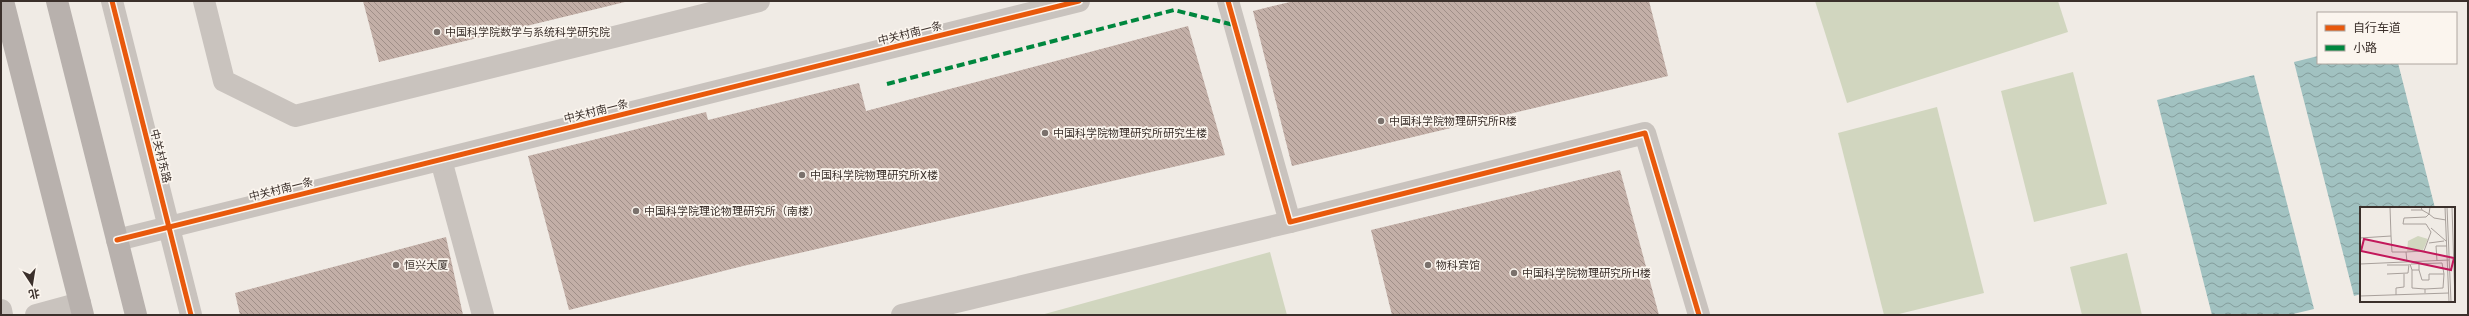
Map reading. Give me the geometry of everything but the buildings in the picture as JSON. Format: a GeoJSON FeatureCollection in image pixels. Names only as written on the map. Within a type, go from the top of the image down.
{"type":"FeatureCollection","features":[{"type":"Feature","properties":{"kind":"main road"},"geometry":{"type":"LineString","coordinates":[[3,1],[81,309]]}},
{"type":"Feature","properties":{"kind":"main road"},"geometry":{"type":"LineString","coordinates":[[57,1],[136,315]]}},
{"type":"Feature","properties":{"kind":"street","name":"中关村东路"},"geometry":{"type":"LineString","coordinates":[[112,1],[191,315]]}},
{"type":"Feature","properties":{"kind":"street"},"geometry":{"type":"LineString","coordinates":[[204,1],[224,81],[295,116],[759,1]]}},
{"type":"Feature","properties":{"kind":"street","name":"中关村南一条"},"geometry":{"type":"LineString","coordinates":[[117,240],[1080,1]]}},
{"type":"Feature","properties":{"kind":"street"},"geometry":{"type":"LineString","coordinates":[[1228,1],[1290,222]]}},
{"type":"Feature","properties":{"kind":"street"},"geometry":{"type":"LineString","coordinates":[[902,315],[1290,222],[1645,133],[1699,315]]}},
{"type":"Feature","properties":{"kind":"street"},"geometry":{"type":"LineString","coordinates":[[441,160],[483,315]]}},
{"type":"Feature","properties":{"kind":"street"},"geometry":{"type":"LineString","coordinates":[[36,315],[81,309]]}},
{"type":"Feature","properties":{"kind":"street"},"geometry":{"type":"LineString","coordinates":[[1,310],[2,315]]}},
{"type":"Feature","properties":{"kind":"green space"},"geometry":{"type":"Polygon","coordinates":[[[1815,1],[2058,1],[2068,32],[1847,103],[1815,1]]]}},
{"type":"Feature","properties":{"kind":"green space"},"geometry":{"type":"Polygon","coordinates":[[[2073,72],[2107,204],[2034,222],[2001,91],[2073,72]]]}},
{"type":"Feature","properties":{"kind":"green space"},"geometry":{"type":"Polygon","coordinates":[[[1937,107],[1984,293],[1895,315],[1884,315],[1838,133],[1937,107]]]}},
{"type":"Feature","properties":{"kind":"green space"},"geometry":{"type":"Polygon","coordinates":[[[1270,252],[1287,315],[1041,315],[1270,252]]]}},
{"type":"Feature","properties":{"kind":"green space"},"geometry":{"type":"Polygon","coordinates":[[[2127,253],[2142,315],[2082,315],[2070,267],[2127,253]]]}},
{"type":"Feature","properties":{"kind":"water"},"geometry":{"type":"Polygon","coordinates":[[[2317,56],[2317,64],[2398,64],[2435,207],[2360,207],[2360,294],[2354,296],[2294,62],[2317,56]]]}},
{"type":"Feature","properties":{"kind":"water"},"geometry":{"type":"Polygon","coordinates":[[[2254,75],[2314,309],[2289,315],[2212,315],[2157,100],[2254,75]]]}},
{"type":"Feature","properties":{"kind":"marked path"},"geometry":{"type":"LineString","coordinates":[[887,84],[1174,10],[1234,25]]}},
{"type":"Feature","properties":{"kind":"cycle path"},"geometry":{"type":"LineString","coordinates":[[112,1],[191,315]]}},
{"type":"Feature","properties":{"kind":"cycle path"},"geometry":{"type":"LineString","coordinates":[[117,240],[1079,1]]}},
{"type":"Feature","properties":{"kind":"cycle path"},"geometry":{"type":"LineString","coordinates":[[1228,1],[1290,222],[1645,133],[1699,315]]}},
{"type":"Feature","properties":{"kind":"place","name":"中国科学院数学与系统科学研究院"},"geometry":{"type":"Point","coordinates":[437,32]}},
{"type":"Feature","properties":{"kind":"place","name":"中国科学院物理研究所R楼"},"geometry":{"type":"Point","coordinates":[1381,121]}},
{"type":"Feature","properties":{"kind":"place","name":"中国科学院物理研究所研究生楼"},"geometry":{"type":"Point","coordinates":[1045,133]}},
{"type":"Feature","properties":{"kind":"place","name":"中国科学院物理研究所X楼"},"geometry":{"type":"Point","coordinates":[802,175]}},
{"type":"Feature","properties":{"kind":"place","name":"中国科学院理论物理研究所（南楼）"},"geometry":{"type":"Point","coordinates":[636,211]}},
{"type":"Feature","properties":{"kind":"place","name":"恒兴大厦"},"geometry":{"type":"Point","coordinates":[396,265]}},
{"type":"Feature","properties":{"kind":"place","name":"物科宾馆"},"geometry":{"type":"Point","coordinates":[1428,265]}},
{"type":"Feature","properties":{"kind":"place","name":"中国科学院物理研究所H楼"},"geometry":{"type":"Point","coordinates":[1514,273]}}]}
